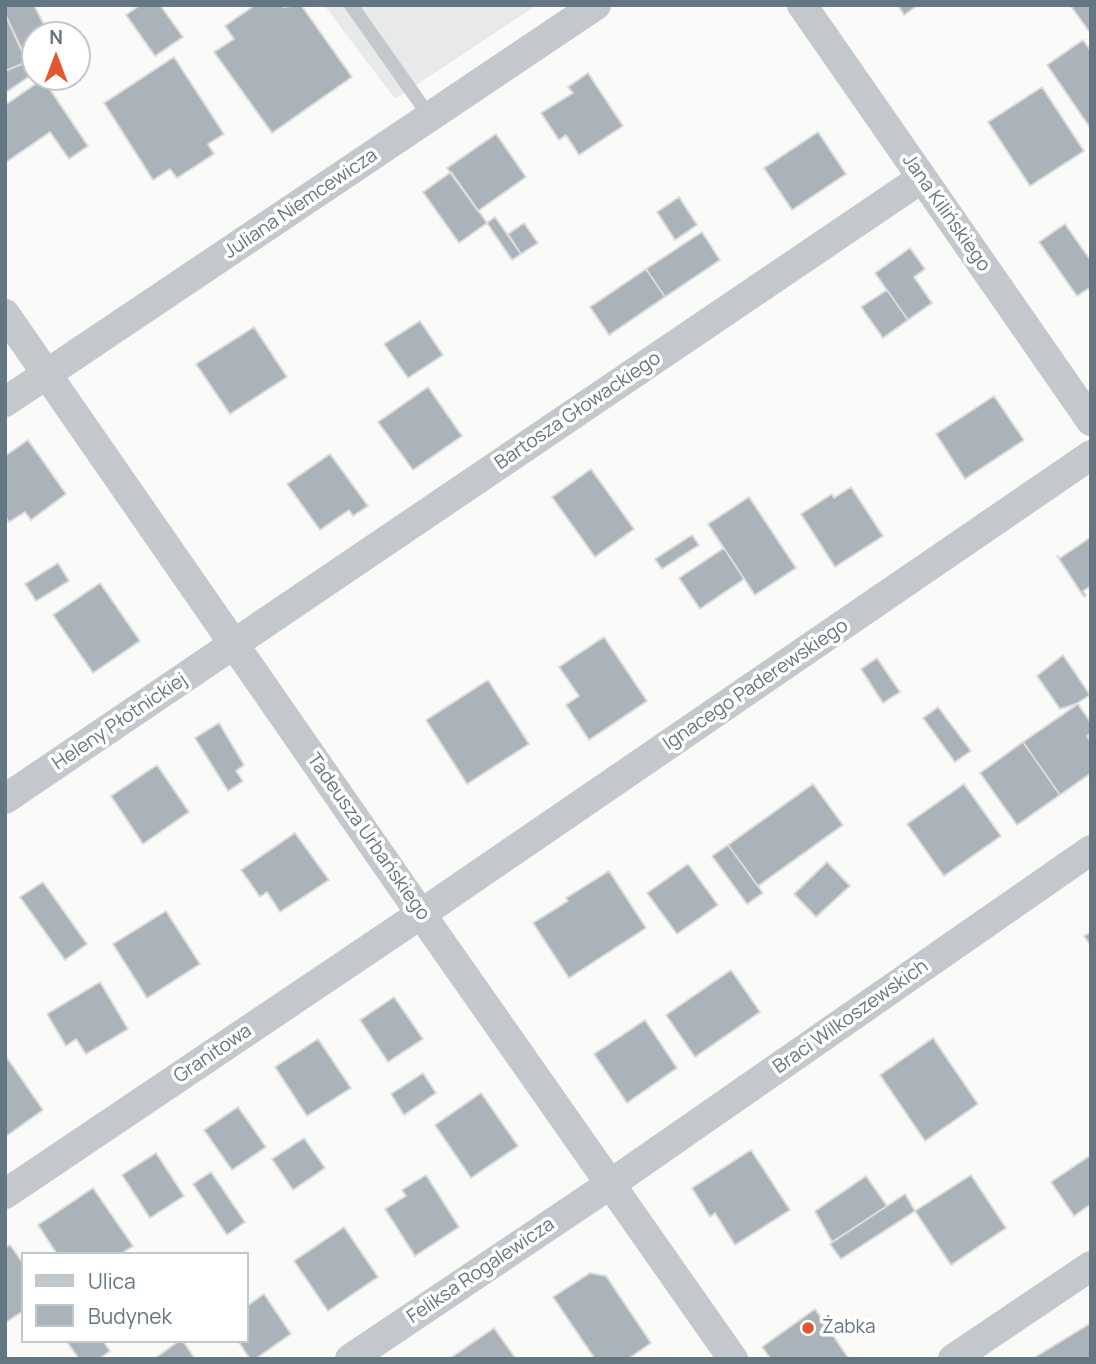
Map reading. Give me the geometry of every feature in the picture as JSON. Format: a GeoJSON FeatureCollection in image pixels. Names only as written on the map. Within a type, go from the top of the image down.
{"type":"FeatureCollection","features":[{"type":"Feature","properties":{"kind":"street","name":"Juliana Niemcewicza"},"geometry":{"type":"LineString","coordinates":[[5,402],[596,5]]}},
{"type":"Feature","properties":{"kind":"street","name":"Jana Kilińskiego"},"geometry":{"type":"LineString","coordinates":[[802,5],[1091,421]]}},
{"type":"Feature","properties":{"kind":"street","name":"Bartosza Głowackiego"},"geometry":{"type":"LineString","coordinates":[[234,645],[922,178]]}},
{"type":"Feature","properties":{"kind":"street","name":"Tadeusza Urbańskiego"},"geometry":{"type":"LineString","coordinates":[[5,314],[733,1359]]}},
{"type":"Feature","properties":{"kind":"street","name":"Ignacego Paderewskiego"},"geometry":{"type":"LineString","coordinates":[[421,914],[1091,455]]}},
{"type":"Feature","properties":{"kind":"street","name":"Heleny Płotnickiej"},"geometry":{"type":"LineString","coordinates":[[5,799],[234,645]]}},
{"type":"Feature","properties":{"kind":"street","name":"Braci Wilkoszewskich"},"geometry":{"type":"LineString","coordinates":[[612,1183],[1091,850]]}},
{"type":"Feature","properties":{"kind":"street","name":"Granitowa"},"geometry":{"type":"LineString","coordinates":[[5,1194],[421,914]]}},
{"type":"Feature","properties":{"kind":"street","name":"Feliksa Rogalewicza"},"geometry":{"type":"LineString","coordinates":[[350,1359],[612,1183]]}},
{"type":"Feature","properties":{"kind":"street"},"geometry":{"type":"LineString","coordinates":[[953,1359],[1091,1266]]}},
{"type":"Feature","properties":{"kind":"lane"},"geometry":{"type":"LineString","coordinates":[[351,5],[430,117]]}},
{"type":"Feature","properties":{"kind":"shaded area"},"geometry":{"type":"Polygon","coordinates":[[[324,5],[537,5],[395,99],[324,5]]]}},
{"type":"Feature","properties":{"kind":"building"},"geometry":{"type":"Polygon","coordinates":[[[5,5],[34,5],[42,21],[21,21],[21,48],[5,14],[5,5]]]}},
{"type":"Feature","properties":{"kind":"building"},"geometry":{"type":"Polygon","coordinates":[[[140,5],[160,5],[183,37],[155,56],[126,15],[140,5]]]}},
{"type":"Feature","properties":{"kind":"building"},"geometry":{"type":"Polygon","coordinates":[[[255,5],[301,5],[352,77],[272,133],[214,52],[234,39],[225,26],[255,5]]]}},
{"type":"Feature","properties":{"kind":"building"},"geometry":{"type":"Polygon","coordinates":[[[898,5],[918,5],[904,15],[898,5]]]}},
{"type":"Feature","properties":{"kind":"building"},"geometry":{"type":"Polygon","coordinates":[[[1070,5],[1091,5],[1091,34],[1070,5]]]}},
{"type":"Feature","properties":{"kind":"building"},"geometry":{"type":"Polygon","coordinates":[[[5,14],[21,49],[21,64],[5,71],[5,14]]]}},
{"type":"Feature","properties":{"kind":"building"},"geometry":{"type":"Polygon","coordinates":[[[1083,40],[1091,51],[1091,129],[1047,65],[1083,40]]]}},
{"type":"Feature","properties":{"kind":"building"},"geometry":{"type":"Polygon","coordinates":[[[174,57],[224,134],[208,144],[214,154],[177,178],[170,169],[153,180],[104,103],[174,57]]]}},
{"type":"Feature","properties":{"kind":"building"},"geometry":{"type":"Polygon","coordinates":[[[21,64],[21,82],[5,93],[5,71],[21,64]]]}},
{"type":"Feature","properties":{"kind":"building"},"geometry":{"type":"Polygon","coordinates":[[[588,73],[623,126],[579,155],[566,135],[559,140],[541,113],[573,93],[568,87],[588,73]]]}},
{"type":"Feature","properties":{"kind":"building"},"geometry":{"type":"Polygon","coordinates":[[[1042,87],[1084,151],[1030,186],[988,122],[1042,87]]]}},
{"type":"Feature","properties":{"kind":"building"},"geometry":{"type":"Polygon","coordinates":[[[25,91],[51,91],[88,146],[69,159],[50,132],[5,163],[5,105],[25,91]]]}},
{"type":"Feature","properties":{"kind":"building"},"geometry":{"type":"Polygon","coordinates":[[[818,132],[846,174],[792,210],[764,168],[818,132]]]}},
{"type":"Feature","properties":{"kind":"building"},"geometry":{"type":"Polygon","coordinates":[[[496,134],[526,177],[478,211],[447,168],[496,134]]]}},
{"type":"Feature","properties":{"kind":"building"},"geometry":{"type":"Polygon","coordinates":[[[451,172],[487,223],[459,243],[423,192],[451,172]]]}},
{"type":"Feature","properties":{"kind":"building"},"geometry":{"type":"Polygon","coordinates":[[[679,197],[697,225],[675,240],[657,212],[679,197]]]}},
{"type":"Feature","properties":{"kind":"building"},"geometry":{"type":"Polygon","coordinates":[[[495,217],[521,254],[512,260],[487,223],[495,217]]]}},
{"type":"Feature","properties":{"kind":"building"},"geometry":{"type":"Polygon","coordinates":[[[524,223],[538,243],[521,254],[508,234],[524,223]]]}},
{"type":"Feature","properties":{"kind":"building"},"geometry":{"type":"Polygon","coordinates":[[[1065,224],[1091,261],[1091,287],[1077,296],[1039,242],[1065,224]]]}},
{"type":"Feature","properties":{"kind":"building"},"geometry":{"type":"Polygon","coordinates":[[[702,232],[720,260],[665,297],[646,269],[702,232]]]}},
{"type":"Feature","properties":{"kind":"building"},"geometry":{"type":"Polygon","coordinates":[[[910,248],[925,269],[914,277],[932,303],[908,320],[875,273],[910,248]]]}},
{"type":"Feature","properties":{"kind":"building"},"geometry":{"type":"Polygon","coordinates":[[[646,269],[665,297],[609,335],[590,307],[646,269]]]}},
{"type":"Feature","properties":{"kind":"building"},"geometry":{"type":"Polygon","coordinates":[[[887,290],[908,320],[883,338],[861,307],[887,290]]]}},
{"type":"Feature","properties":{"kind":"building"},"geometry":{"type":"Polygon","coordinates":[[[420,321],[443,355],[408,378],[384,344],[420,321]]]}},
{"type":"Feature","properties":{"kind":"building"},"geometry":{"type":"Polygon","coordinates":[[[254,327],[287,377],[230,414],[196,364],[254,327]]]}},
{"type":"Feature","properties":{"kind":"building"},"geometry":{"type":"Polygon","coordinates":[[[428,387],[462,436],[413,470],[378,422],[428,387]]]}},
{"type":"Feature","properties":{"kind":"building"},"geometry":{"type":"Polygon","coordinates":[[[994,396],[1024,440],[965,479],[936,434],[994,396]]]}},
{"type":"Feature","properties":{"kind":"building"},"geometry":{"type":"Polygon","coordinates":[[[28,440],[66,494],[31,520],[25,512],[9,522],[5,516],[5,456],[28,440]]]}},
{"type":"Feature","properties":{"kind":"building"},"geometry":{"type":"Polygon","coordinates":[[[330,454],[368,506],[353,516],[349,510],[320,530],[287,484],[330,454]]]}},
{"type":"Feature","properties":{"kind":"building"},"geometry":{"type":"Polygon","coordinates":[[[591,469],[634,529],[595,557],[552,497],[591,469]]]}},
{"type":"Feature","properties":{"kind":"building"},"geometry":{"type":"Polygon","coordinates":[[[851,487],[883,536],[835,567],[801,514],[832,494],[834,498],[851,487]]]}},
{"type":"Feature","properties":{"kind":"building"},"geometry":{"type":"Polygon","coordinates":[[[749,497],[796,568],[755,595],[708,524],[749,497]]]}},
{"type":"Feature","properties":{"kind":"building"},"geometry":{"type":"Polygon","coordinates":[[[692,535],[699,545],[662,569],[655,559],[692,535]]]}},
{"type":"Feature","properties":{"kind":"building"},"geometry":{"type":"Polygon","coordinates":[[[1091,537],[1091,586],[1083,591],[1086,595],[1084,597],[1057,556],[1060,558],[1091,537]]]}},
{"type":"Feature","properties":{"kind":"building"},"geometry":{"type":"Polygon","coordinates":[[[724,548],[744,579],[700,609],[679,578],[724,548]]]}},
{"type":"Feature","properties":{"kind":"building"},"geometry":{"type":"Polygon","coordinates":[[[58,563],[69,581],[36,601],[25,584],[58,563]]]}},
{"type":"Feature","properties":{"kind":"building"},"geometry":{"type":"Polygon","coordinates":[[[100,583],[140,641],[93,673],[53,615],[100,583]]]}},
{"type":"Feature","properties":{"kind":"building"},"geometry":{"type":"Polygon","coordinates":[[[604,637],[647,701],[589,740],[566,705],[579,696],[559,667],[604,637]]]}},
{"type":"Feature","properties":{"kind":"building"},"geometry":{"type":"Polygon","coordinates":[[[1063,655],[1090,695],[1076,704],[1060,709],[1037,676],[1063,655]]]}},
{"type":"Feature","properties":{"kind":"building"},"geometry":{"type":"Polygon","coordinates":[[[877,658],[900,692],[883,703],[861,669],[877,658]]]}},
{"type":"Feature","properties":{"kind":"building"},"geometry":{"type":"Polygon","coordinates":[[[488,680],[529,744],[467,784],[426,720],[488,680]]]}},
{"type":"Feature","properties":{"kind":"building"},"geometry":{"type":"Polygon","coordinates":[[[1078,704],[1091,723],[1091,734],[1087,736],[1091,742],[1091,773],[1060,795],[1023,742],[1078,704]]]}},
{"type":"Feature","properties":{"kind":"building"},"geometry":{"type":"Polygon","coordinates":[[[938,707],[971,751],[955,762],[923,718],[938,707]]]}},
{"type":"Feature","properties":{"kind":"building"},"geometry":{"type":"Polygon","coordinates":[[[219,723],[244,765],[236,771],[243,781],[228,791],[195,738],[219,723]]]}},
{"type":"Feature","properties":{"kind":"building"},"geometry":{"type":"Polygon","coordinates":[[[1023,742],[1060,795],[1017,825],[980,773],[1023,742]]]}},
{"type":"Feature","properties":{"kind":"building"},"geometry":{"type":"Polygon","coordinates":[[[157,765],[189,812],[143,844],[111,796],[157,765]]]}},
{"type":"Feature","properties":{"kind":"building"},"geometry":{"type":"Polygon","coordinates":[[[813,784],[843,825],[758,886],[728,845],[813,784]]]}},
{"type":"Feature","properties":{"kind":"building"},"geometry":{"type":"Polygon","coordinates":[[[964,784],[1001,836],[944,876],[907,824],[964,784]]]}},
{"type":"Feature","properties":{"kind":"building"},"geometry":{"type":"Polygon","coordinates":[[[295,833],[329,880],[280,912],[267,892],[260,897],[241,870],[295,833]]]}},
{"type":"Feature","properties":{"kind":"building"},"geometry":{"type":"Polygon","coordinates":[[[728,845],[763,893],[747,904],[712,856],[728,845]]]}},
{"type":"Feature","properties":{"kind":"building"},"geometry":{"type":"Polygon","coordinates":[[[827,862],[850,886],[816,917],[794,894],[827,862]]]}},
{"type":"Feature","properties":{"kind":"building"},"geometry":{"type":"Polygon","coordinates":[[[688,864],[718,905],[677,934],[647,893],[688,864]]]}},
{"type":"Feature","properties":{"kind":"building"},"geometry":{"type":"Polygon","coordinates":[[[609,871],[646,928],[569,978],[533,923],[609,871]]]}},
{"type":"Feature","properties":{"kind":"building"},"geometry":{"type":"Polygon","coordinates":[[[43,882],[87,944],[65,960],[20,897],[43,882]]]}},
{"type":"Feature","properties":{"kind":"building"},"geometry":{"type":"Polygon","coordinates":[[[166,911],[200,964],[147,998],[113,944],[166,911]]]}},
{"type":"Feature","properties":{"kind":"building"},"geometry":{"type":"Polygon","coordinates":[[[1091,932],[1091,946],[1084,936],[1091,932]]]}},
{"type":"Feature","properties":{"kind":"building"},"geometry":{"type":"Polygon","coordinates":[[[731,970],[760,1012],[695,1057],[666,1015],[731,970]]]}},
{"type":"Feature","properties":{"kind":"building"},"geometry":{"type":"Polygon","coordinates":[[[100,982],[128,1029],[86,1054],[76,1039],[66,1046],[47,1014],[100,982]]]}},
{"type":"Feature","properties":{"kind":"building"},"geometry":{"type":"Polygon","coordinates":[[[394,997],[423,1039],[388,1062],[360,1020],[394,997]]]}},
{"type":"Feature","properties":{"kind":"building"},"geometry":{"type":"Polygon","coordinates":[[[645,1020],[677,1068],[627,1103],[594,1054],[645,1020]]]}},
{"type":"Feature","properties":{"kind":"building"},"geometry":{"type":"Polygon","coordinates":[[[933,1038],[978,1104],[925,1141],[880,1075],[933,1038]]]}},
{"type":"Feature","properties":{"kind":"building"},"geometry":{"type":"Polygon","coordinates":[[[318,1039],[351,1088],[307,1116],[275,1067],[318,1039]]]}},
{"type":"Feature","properties":{"kind":"building"},"geometry":{"type":"Polygon","coordinates":[[[5,1055],[43,1110],[5,1137],[5,1055]]]}},
{"type":"Feature","properties":{"kind":"building"},"geometry":{"type":"Polygon","coordinates":[[[423,1073],[436,1093],[404,1115],[391,1094],[423,1073]]]}},
{"type":"Feature","properties":{"kind":"building"},"geometry":{"type":"Polygon","coordinates":[[[481,1093],[518,1146],[471,1178],[435,1125],[481,1093]]]}},
{"type":"Feature","properties":{"kind":"building"},"geometry":{"type":"Polygon","coordinates":[[[238,1107],[266,1147],[232,1170],[204,1130],[238,1107]]]}},
{"type":"Feature","properties":{"kind":"building"},"geometry":{"type":"Polygon","coordinates":[[[304,1138],[325,1168],[293,1190],[272,1159],[304,1138]]]}},
{"type":"Feature","properties":{"kind":"building"},"geometry":{"type":"Polygon","coordinates":[[[751,1150],[790,1210],[735,1245],[715,1213],[710,1217],[692,1188],[751,1150]]]}},
{"type":"Feature","properties":{"kind":"building"},"geometry":{"type":"Polygon","coordinates":[[[156,1153],[184,1196],[150,1218],[122,1175],[156,1153]]]}},
{"type":"Feature","properties":{"kind":"building"},"geometry":{"type":"Polygon","coordinates":[[[1091,1155],[1091,1204],[1074,1216],[1051,1182],[1091,1155]]]}},
{"type":"Feature","properties":{"kind":"building"},"geometry":{"type":"Polygon","coordinates":[[[211,1172],[245,1222],[227,1235],[193,1184],[211,1172]]]}},
{"type":"Feature","properties":{"kind":"building"},"geometry":{"type":"Polygon","coordinates":[[[426,1175],[459,1227],[415,1256],[385,1209],[406,1196],[402,1190],[426,1175]]]}},
{"type":"Feature","properties":{"kind":"building"},"geometry":{"type":"Polygon","coordinates":[[[971,1175],[1006,1228],[951,1265],[915,1211],[971,1175]]]}},
{"type":"Feature","properties":{"kind":"building"},"geometry":{"type":"Polygon","coordinates":[[[866,1176],[887,1206],[832,1242],[815,1211],[866,1176]]]}},
{"type":"Feature","properties":{"kind":"building"},"geometry":{"type":"Polygon","coordinates":[[[93,1188],[133,1246],[124,1252],[56,1252],[38,1225],[93,1188]]]}},
{"type":"Feature","properties":{"kind":"building"},"geometry":{"type":"Polygon","coordinates":[[[905,1194],[915,1211],[841,1259],[830,1244],[905,1194]]]}},
{"type":"Feature","properties":{"kind":"building"},"geometry":{"type":"Polygon","coordinates":[[[344,1227],[378,1277],[328,1311],[294,1261],[344,1227]]]}},
{"type":"Feature","properties":{"kind":"building"},"geometry":{"type":"Polygon","coordinates":[[[10,1245],[21,1260],[21,1312],[5,1323],[5,1248],[10,1245]]]}},
{"type":"Feature","properties":{"kind":"building"},"geometry":{"type":"Polygon","coordinates":[[[590,1273],[606,1276],[651,1343],[628,1359],[595,1359],[553,1297],[590,1273]]]}},
{"type":"Feature","properties":{"kind":"building"},"geometry":{"type":"Polygon","coordinates":[[[264,1294],[291,1334],[255,1359],[250,1359],[239,1343],[248,1343],[248,1305],[264,1294]]]}},
{"type":"Feature","properties":{"kind":"building","name":"Żabka"},"geometry":{"type":"Polygon","coordinates":[[[815,1309],[849,1359],[771,1359],[762,1347],[815,1309]]]}},
{"type":"Feature","properties":{"kind":"building"},"geometry":{"type":"Polygon","coordinates":[[[1091,1323],[1091,1359],[1032,1359],[1091,1323]]]}},
{"type":"Feature","properties":{"kind":"building"},"geometry":{"type":"Polygon","coordinates":[[[494,1328],[516,1359],[449,1359],[494,1328]]]}},
{"type":"Feature","properties":{"kind":"building"},"geometry":{"type":"Polygon","coordinates":[[[68,1343],[104,1343],[110,1351],[99,1359],[79,1359],[68,1343]]]}},
{"type":"Feature","properties":{"kind":"building"},"geometry":{"type":"Polygon","coordinates":[[[176,1343],[184,1343],[195,1359],[154,1359],[176,1343]]]}},
{"type":"Feature","properties":{"kind":"place","name":"Żabka"},"geometry":{"type":"Point","coordinates":[808,1328]}}]}
